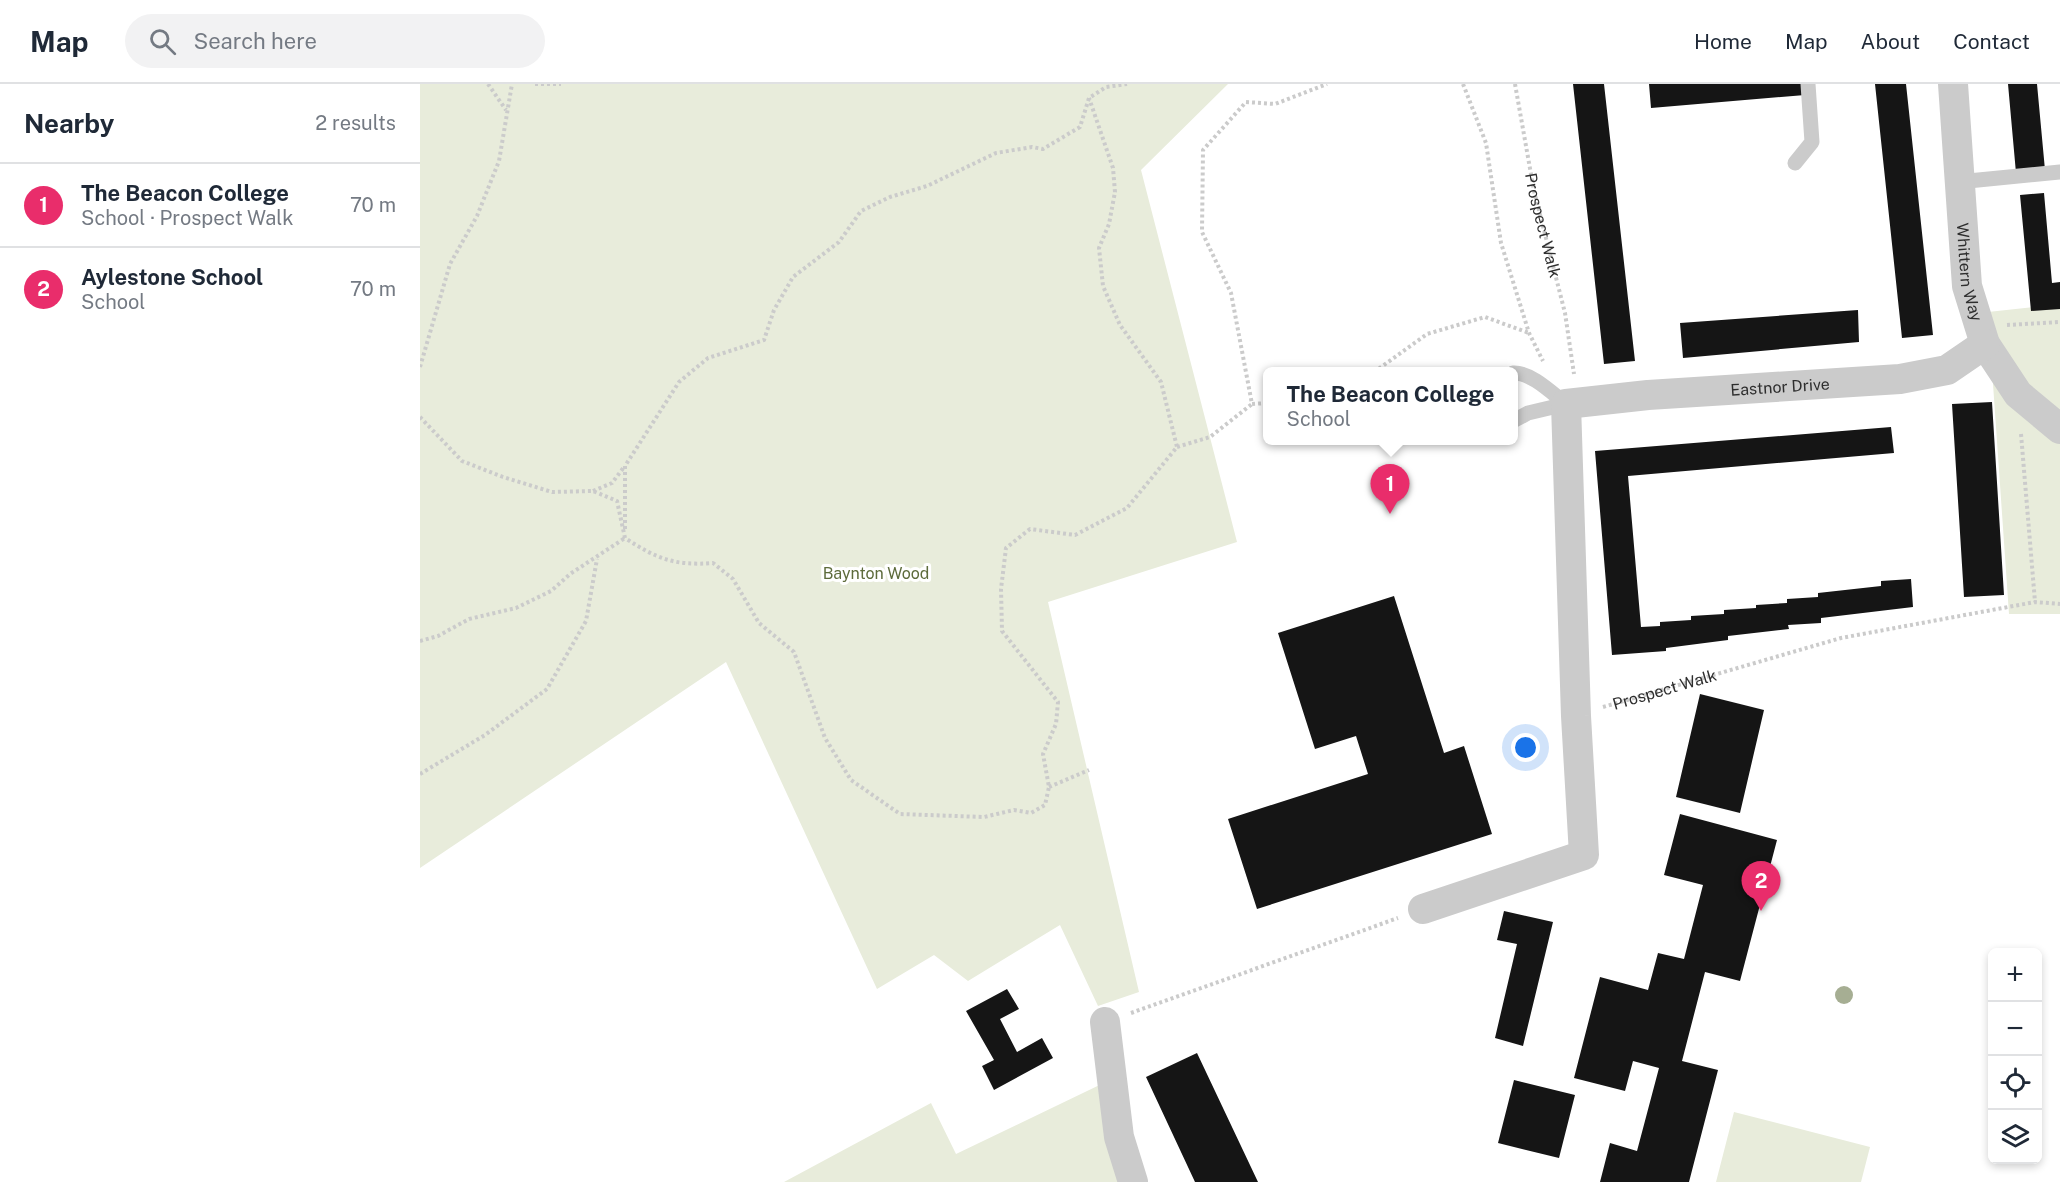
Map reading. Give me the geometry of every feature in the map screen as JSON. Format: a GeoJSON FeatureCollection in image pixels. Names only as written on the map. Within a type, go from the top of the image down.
{"type":"FeatureCollection","features":[{"type":"Feature","properties":{"kind":"street","name":"Whittern Way"},"geometry":{"type":"LineString","coordinates":[[1953,84],[1967,286],[1982,335],[2018,394],[2060,429]]}},
{"type":"Feature","properties":{"kind":"street","name":"Eastnor Drive"},"geometry":{"type":"LineString","coordinates":[[1572,402],[1900,379],[1947,370],[1982,335]]}},
{"type":"Feature","properties":{"kind":"street"},"geometry":{"type":"LineString","coordinates":[[1423,909],[1584,855],[1576,716],[1572,402]]}},
{"type":"Feature","properties":{"kind":"street"},"geometry":{"type":"LineString","coordinates":[[1105,1022],[1119,1137],[1133,1182]]}},
{"type":"Feature","properties":{"kind":"lane"},"geometry":{"type":"LineString","coordinates":[[1795,163],[1812,142],[1808,84]]}},
{"type":"Feature","properties":{"kind":"lane"},"geometry":{"type":"LineString","coordinates":[[1959,182],[2060,172]]}},
{"type":"Feature","properties":{"kind":"lane"},"geometry":{"type":"LineString","coordinates":[[1518,373],[1572,402]]}},
{"type":"Feature","properties":{"kind":"lane"},"geometry":{"type":"LineString","coordinates":[[1518,418],[1528,413],[1572,402]]}},
{"type":"Feature","properties":{"kind":"path"},"geometry":{"type":"LineString","coordinates":[[488,84],[506,111]]}},
{"type":"Feature","properties":{"kind":"path"},"geometry":{"type":"LineString","coordinates":[[420,367],[450,264],[477,216],[499,161],[512,84]]}},
{"type":"Feature","properties":{"kind":"path"},"geometry":{"type":"LineString","coordinates":[[535,84],[561,84]]}},
{"type":"Feature","properties":{"kind":"path"},"geometry":{"type":"LineString","coordinates":[[420,417],[462,461],[503,477],[552,492],[592,491],[612,483],[678,382],[708,358],[764,340],[774,310],[793,277],[839,242],[861,211],[890,197],[927,186],[996,153],[1032,147],[1043,149],[1080,128],[1089,98],[1106,87],[1127,84]]}},
{"type":"Feature","properties":{"kind":"path"},"geometry":{"type":"LineString","coordinates":[[1252,404],[1231,293],[1202,232],[1203,150],[1246,102],[1275,104],[1327,84]]}},
{"type":"Feature","properties":{"kind":"path"},"geometry":{"type":"LineString","coordinates":[[1463,84],[1486,143],[1501,243],[1529,333],[1545,364]]}},
{"type":"Feature","properties":{"kind":"path","name":"Prospect Walk"},"geometry":{"type":"LineString","coordinates":[[1515,84],[1534,190],[1565,313],[1572,402]]}},
{"type":"Feature","properties":{"kind":"path"},"geometry":{"type":"LineString","coordinates":[[1089,98],[1113,168],[1115,192],[1109,224],[1099,248],[1103,286],[1120,325],[1161,382],[1177,447]]}},
{"type":"Feature","properties":{"kind":"path"},"geometry":{"type":"LineString","coordinates":[[1381,367],[1427,334],[1485,317],[1529,333]]}},
{"type":"Feature","properties":{"kind":"path"},"geometry":{"type":"LineString","coordinates":[[1982,335],[2060,322]]}},
{"type":"Feature","properties":{"kind":"path"},"geometry":{"type":"LineString","coordinates":[[2018,394],[2035,602]]}},
{"type":"Feature","properties":{"kind":"path"},"geometry":{"type":"LineString","coordinates":[[592,491],[617,501],[625,538],[656,558],[688,565],[713,563],[733,579],[759,623],[794,652],[825,738],[851,780],[900,814],[984,817],[1014,810],[1031,813],[1045,805],[1049,787],[1042,754],[1056,724],[1058,702],[1002,631],[1001,589],[1006,548],[1030,529],[1075,535],[1127,508],[1177,447],[1210,437],[1252,404],[1263,403]]}},
{"type":"Feature","properties":{"kind":"path"},"geometry":{"type":"LineString","coordinates":[[625,466],[625,538]]}},
{"type":"Feature","properties":{"kind":"path"},"geometry":{"type":"LineString","coordinates":[[420,641],[438,636],[470,619],[516,608],[551,591],[570,574],[597,559],[625,538]]}},
{"type":"Feature","properties":{"kind":"path"},"geometry":{"type":"LineString","coordinates":[[420,774],[485,735],[547,689],[586,621],[597,559]]}},
{"type":"Feature","properties":{"kind":"path","name":"Prospect Walk"},"geometry":{"type":"LineString","coordinates":[[1576,716],[1841,638],[2035,602],[2060,604]]}},
{"type":"Feature","properties":{"kind":"path"},"geometry":{"type":"LineString","coordinates":[[1049,787],[1060,780],[1089,770]]}},
{"type":"Feature","properties":{"kind":"path"},"geometry":{"type":"LineString","coordinates":[[1105,1022],[1423,909]]}},
{"type":"Feature","properties":{"kind":"green space","name":"Baynton Wood"},"geometry":{"type":"Polygon","coordinates":[[[420,84],[1228,84],[1141,170],[1237,542],[1048,602],[1139,992],[1098,1006],[1060,925],[968,981],[934,955],[877,989],[726,662],[420,868],[420,84]]]}},
{"type":"Feature","properties":{"kind":"green space"},"geometry":{"type":"Polygon","coordinates":[[[2060,304],[2060,614],[2009,614],[1988,312],[2060,304]]]}},
{"type":"Feature","properties":{"kind":"green space"},"geometry":{"type":"Polygon","coordinates":[[[1112,1079],[1133,1182],[784,1182],[931,1103],[956,1154],[1112,1079]]]}},
{"type":"Feature","properties":{"kind":"green space"},"geometry":{"type":"Polygon","coordinates":[[[1734,1112],[1870,1147],[1861,1182],[1716,1182],[1734,1112]]]}},
{"type":"Feature","properties":{"kind":"building"},"geometry":{"type":"Polygon","coordinates":[[[1573,84],[1604,84],[1635,361],[1604,364],[1573,84]]]}},
{"type":"Feature","properties":{"kind":"building"},"geometry":{"type":"Polygon","coordinates":[[[1649,84],[1804,84],[1805,95],[1651,108],[1649,84]]]}},
{"type":"Feature","properties":{"kind":"building"},"geometry":{"type":"Polygon","coordinates":[[[1875,84],[1906,84],[1933,335],[1902,338],[1875,84]]]}},
{"type":"Feature","properties":{"kind":"building"},"geometry":{"type":"Polygon","coordinates":[[[2008,84],[2037,84],[2045,170],[2016,173],[2008,84]]]}},
{"type":"Feature","properties":{"kind":"building"},"geometry":{"type":"Polygon","coordinates":[[[2044,193],[2052,283],[2060,282],[2060,309],[2031,311],[2020,195],[2044,193]]]}},
{"type":"Feature","properties":{"kind":"building"},"geometry":{"type":"Polygon","coordinates":[[[1858,310],[1859,342],[1683,358],[1680,323],[1858,310]]]}},
{"type":"Feature","properties":{"kind":"building"},"geometry":{"type":"Polygon","coordinates":[[[1992,402],[2004,595],[1964,597],[1952,404],[1992,402]]]}},
{"type":"Feature","properties":{"kind":"building"},"geometry":{"type":"Polygon","coordinates":[[[1891,427],[1894,453],[1628,476],[1641,627],[1660,626],[1660,622],[1691,620],[1691,616],[1724,614],[1724,610],[1787,603],[1787,599],[1818,597],[1818,593],[1881,586],[1881,581],[1911,579],[1913,607],[1821,618],[1821,623],[1788,625],[1789,629],[1728,636],[1728,640],[1666,648],[1666,651],[1612,655],[1595,451],[1891,427]]]}},
{"type":"Feature","properties":{"kind":"building"},"geometry":{"type":"Polygon","coordinates":[[[1394,596],[1444,753],[1464,746],[1492,834],[1257,909],[1228,819],[1368,774],[1356,736],[1315,749],[1278,633],[1394,596]]]}},
{"type":"Feature","properties":{"kind":"building"},"geometry":{"type":"Polygon","coordinates":[[[1700,694],[1764,710],[1740,813],[1676,797],[1700,694]]]}},
{"type":"Feature","properties":{"kind":"building"},"geometry":{"type":"Polygon","coordinates":[[[1680,814],[1777,840],[1740,981],[1705,972],[1682,1061],[1718,1070],[1689,1182],[1600,1182],[1610,1143],[1637,1151],[1659,1068],[1633,1061],[1625,1091],[1574,1078],[1600,977],[1648,990],[1658,953],[1684,959],[1703,885],[1664,875],[1680,814]]]}},
{"type":"Feature","properties":{"kind":"building"},"geometry":{"type":"Polygon","coordinates":[[[1504,911],[1553,922],[1523,1046],[1495,1038],[1517,944],[1497,940],[1504,911]]]}},
{"type":"Feature","properties":{"kind":"building"},"geometry":{"type":"Polygon","coordinates":[[[1007,989],[1019,1009],[1000,1019],[1017,1052],[1042,1038],[1053,1058],[994,1090],[982,1066],[994,1060],[966,1011],[1007,989]]]}},
{"type":"Feature","properties":{"kind":"building"},"geometry":{"type":"Polygon","coordinates":[[[1197,1053],[1258,1182],[1195,1182],[1146,1077],[1197,1053]]]}},
{"type":"Feature","properties":{"kind":"building"},"geometry":{"type":"Polygon","coordinates":[[[1514,1080],[1575,1095],[1559,1158],[1498,1143],[1514,1080]]]}},
{"type":"Feature","properties":{"kind":"place","name":"The Beacon College"},"geometry":{"type":"Point","coordinates":[1390,514]}},
{"type":"Feature","properties":{"kind":"place","name":"Aylestone School"},"geometry":{"type":"Point","coordinates":[1761,911]}}]}
